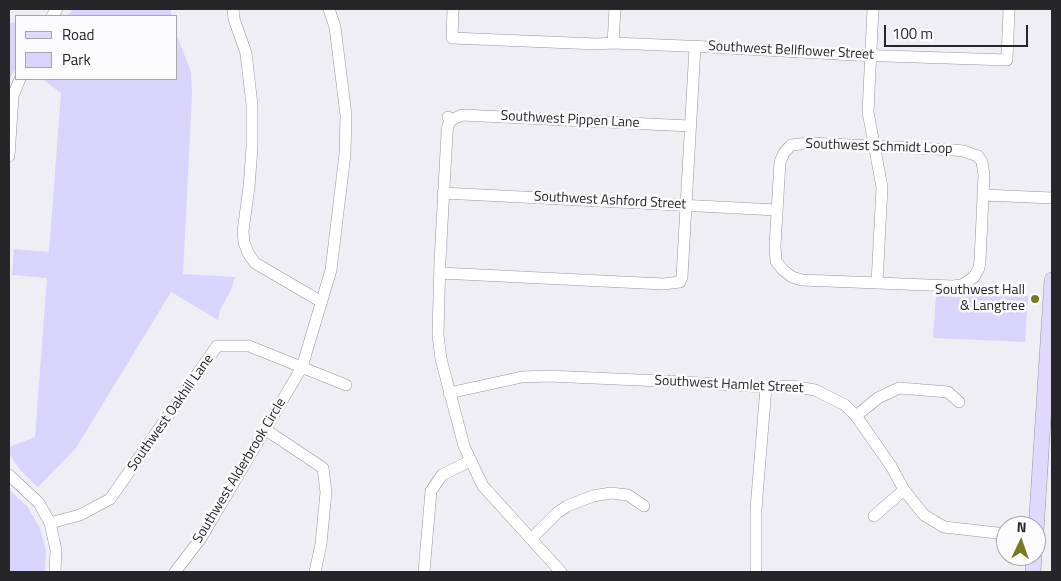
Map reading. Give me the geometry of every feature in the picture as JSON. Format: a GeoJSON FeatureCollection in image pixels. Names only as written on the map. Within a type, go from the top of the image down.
{"type":"FeatureCollection","features":[{"type":"Feature","properties":{"kind":"main road"},"geometry":{"type":"LineString","coordinates":[[1037,516],[1050,354],[1052,280]]}},
{"type":"Feature","properties":{"kind":"street"},"geometry":{"type":"LineString","coordinates":[[232,9],[246,53],[252,105],[252,148],[243,231],[244,242],[248,253],[255,263],[320,301]]}},
{"type":"Feature","properties":{"kind":"street","name":"Southwest Alderbrook Circle"},"geometry":{"type":"LineString","coordinates":[[175,572],[202,538],[302,367],[320,301],[331,270],[345,154],[346,125],[341,70],[335,27],[330,9]]}},
{"type":"Feature","properties":{"kind":"street"},"geometry":{"type":"LineString","coordinates":[[452,9],[452,38],[597,44],[613,43],[614,9]]}},
{"type":"Feature","properties":{"kind":"street"},"geometry":{"type":"LineString","coordinates":[[873,9],[868,112],[882,187],[877,283]]}},
{"type":"Feature","properties":{"kind":"street","name":"Southwest Bellflower Street"},"geometry":{"type":"LineString","coordinates":[[613,43],[1007,60],[1009,9]]}},
{"type":"Feature","properties":{"kind":"street"},"geometry":{"type":"LineString","coordinates":[[440,273],[662,284],[680,282],[682,277],[695,47]]}},
{"type":"Feature","properties":{"kind":"street"},"geometry":{"type":"LineString","coordinates":[[9,156],[13,96],[20,80]]}},
{"type":"Feature","properties":{"kind":"street","name":"Southwest Pippen Lane"},"geometry":{"type":"LineString","coordinates":[[443,193],[447,133],[450,118],[462,115],[690,126]]}},
{"type":"Feature","properties":{"kind":"street","name":"Southwest Schmidt Loop"},"geometry":{"type":"LineString","coordinates":[[810,142],[874,146],[954,150],[978,156],[984,168],[983,195],[979,268],[972,280],[962,285],[952,286],[802,280],[787,274],[776,261],[781,157],[791,145],[810,142]]}},
{"type":"Feature","properties":{"kind":"street"},"geometry":{"type":"LineString","coordinates":[[443,193],[438,346],[464,446],[483,486],[561,572]]}},
{"type":"Feature","properties":{"kind":"street","name":"Southwest Ashford Street"},"geometry":{"type":"LineString","coordinates":[[443,193],[777,210]]}},
{"type":"Feature","properties":{"kind":"street"},"geometry":{"type":"LineString","coordinates":[[983,195],[1052,198]]}},
{"type":"Feature","properties":{"kind":"street","name":"Southwest Oakhill Lane"},"geometry":{"type":"LineString","coordinates":[[50,523],[80,515],[110,500],[217,346],[249,346],[302,367]]}},
{"type":"Feature","properties":{"kind":"street"},"geometry":{"type":"LineString","coordinates":[[302,367],[346,385]]}},
{"type":"Feature","properties":{"kind":"street","name":"Southwest Hamlet Street"},"geometry":{"type":"LineString","coordinates":[[449,393],[522,377],[548,376],[766,387],[792,386],[815,390],[845,405],[856,416],[892,466],[904,490],[924,515],[944,527],[996,533]]}},
{"type":"Feature","properties":{"kind":"street"},"geometry":{"type":"LineString","coordinates":[[756,572],[756,509],[766,387]]}},
{"type":"Feature","properties":{"kind":"street"},"geometry":{"type":"LineString","coordinates":[[856,416],[878,398],[899,388],[948,392],[959,402]]}},
{"type":"Feature","properties":{"kind":"street"},"geometry":{"type":"LineString","coordinates":[[266,430],[324,468],[326,492],[321,544],[315,572]]}},
{"type":"Feature","properties":{"kind":"street"},"geometry":{"type":"LineString","coordinates":[[424,572],[431,491],[442,475],[470,460]]}},
{"type":"Feature","properties":{"kind":"street"},"geometry":{"type":"LineString","coordinates":[[9,475],[38,503],[50,523],[56,550],[55,572]]}},
{"type":"Feature","properties":{"kind":"street"},"geometry":{"type":"LineString","coordinates":[[874,516],[904,490]]}},
{"type":"Feature","properties":{"kind":"street"},"geometry":{"type":"LineString","coordinates":[[532,538],[556,513],[567,506],[593,496],[610,493],[628,495],[644,506]]}},
{"type":"Feature","properties":{"kind":"green space"},"geometry":{"type":"Polygon","coordinates":[[[73,9],[171,9],[171,15],[68,15],[73,9]]]}},
{"type":"Feature","properties":{"kind":"green space"},"geometry":{"type":"Polygon","coordinates":[[[15,22],[15,70],[9,79],[9,23],[15,22]]]}},
{"type":"Feature","properties":{"kind":"green space"},"geometry":{"type":"Polygon","coordinates":[[[178,38],[191,72],[192,94],[183,274],[235,277],[231,290],[220,310],[218,320],[171,292],[76,448],[38,487],[21,471],[13,460],[9,447],[35,437],[47,278],[12,275],[14,249],[49,252],[61,93],[43,80],[178,80],[178,38]]]}},
{"type":"Feature","properties":{"kind":"green space"},"geometry":{"type":"Polygon","coordinates":[[[975,294],[1028,296],[1025,342],[933,338],[936,296],[963,297],[975,294]]]}},
{"type":"Feature","properties":{"kind":"green space"},"geometry":{"type":"Polygon","coordinates":[[[9,490],[27,506],[40,528],[46,551],[45,572],[9,572],[9,490]]]}},
{"type":"Feature","properties":{"kind":"place","name":"Southwest Hall & Langtree"},"geometry":{"type":"Point","coordinates":[1035,299]}}]}
